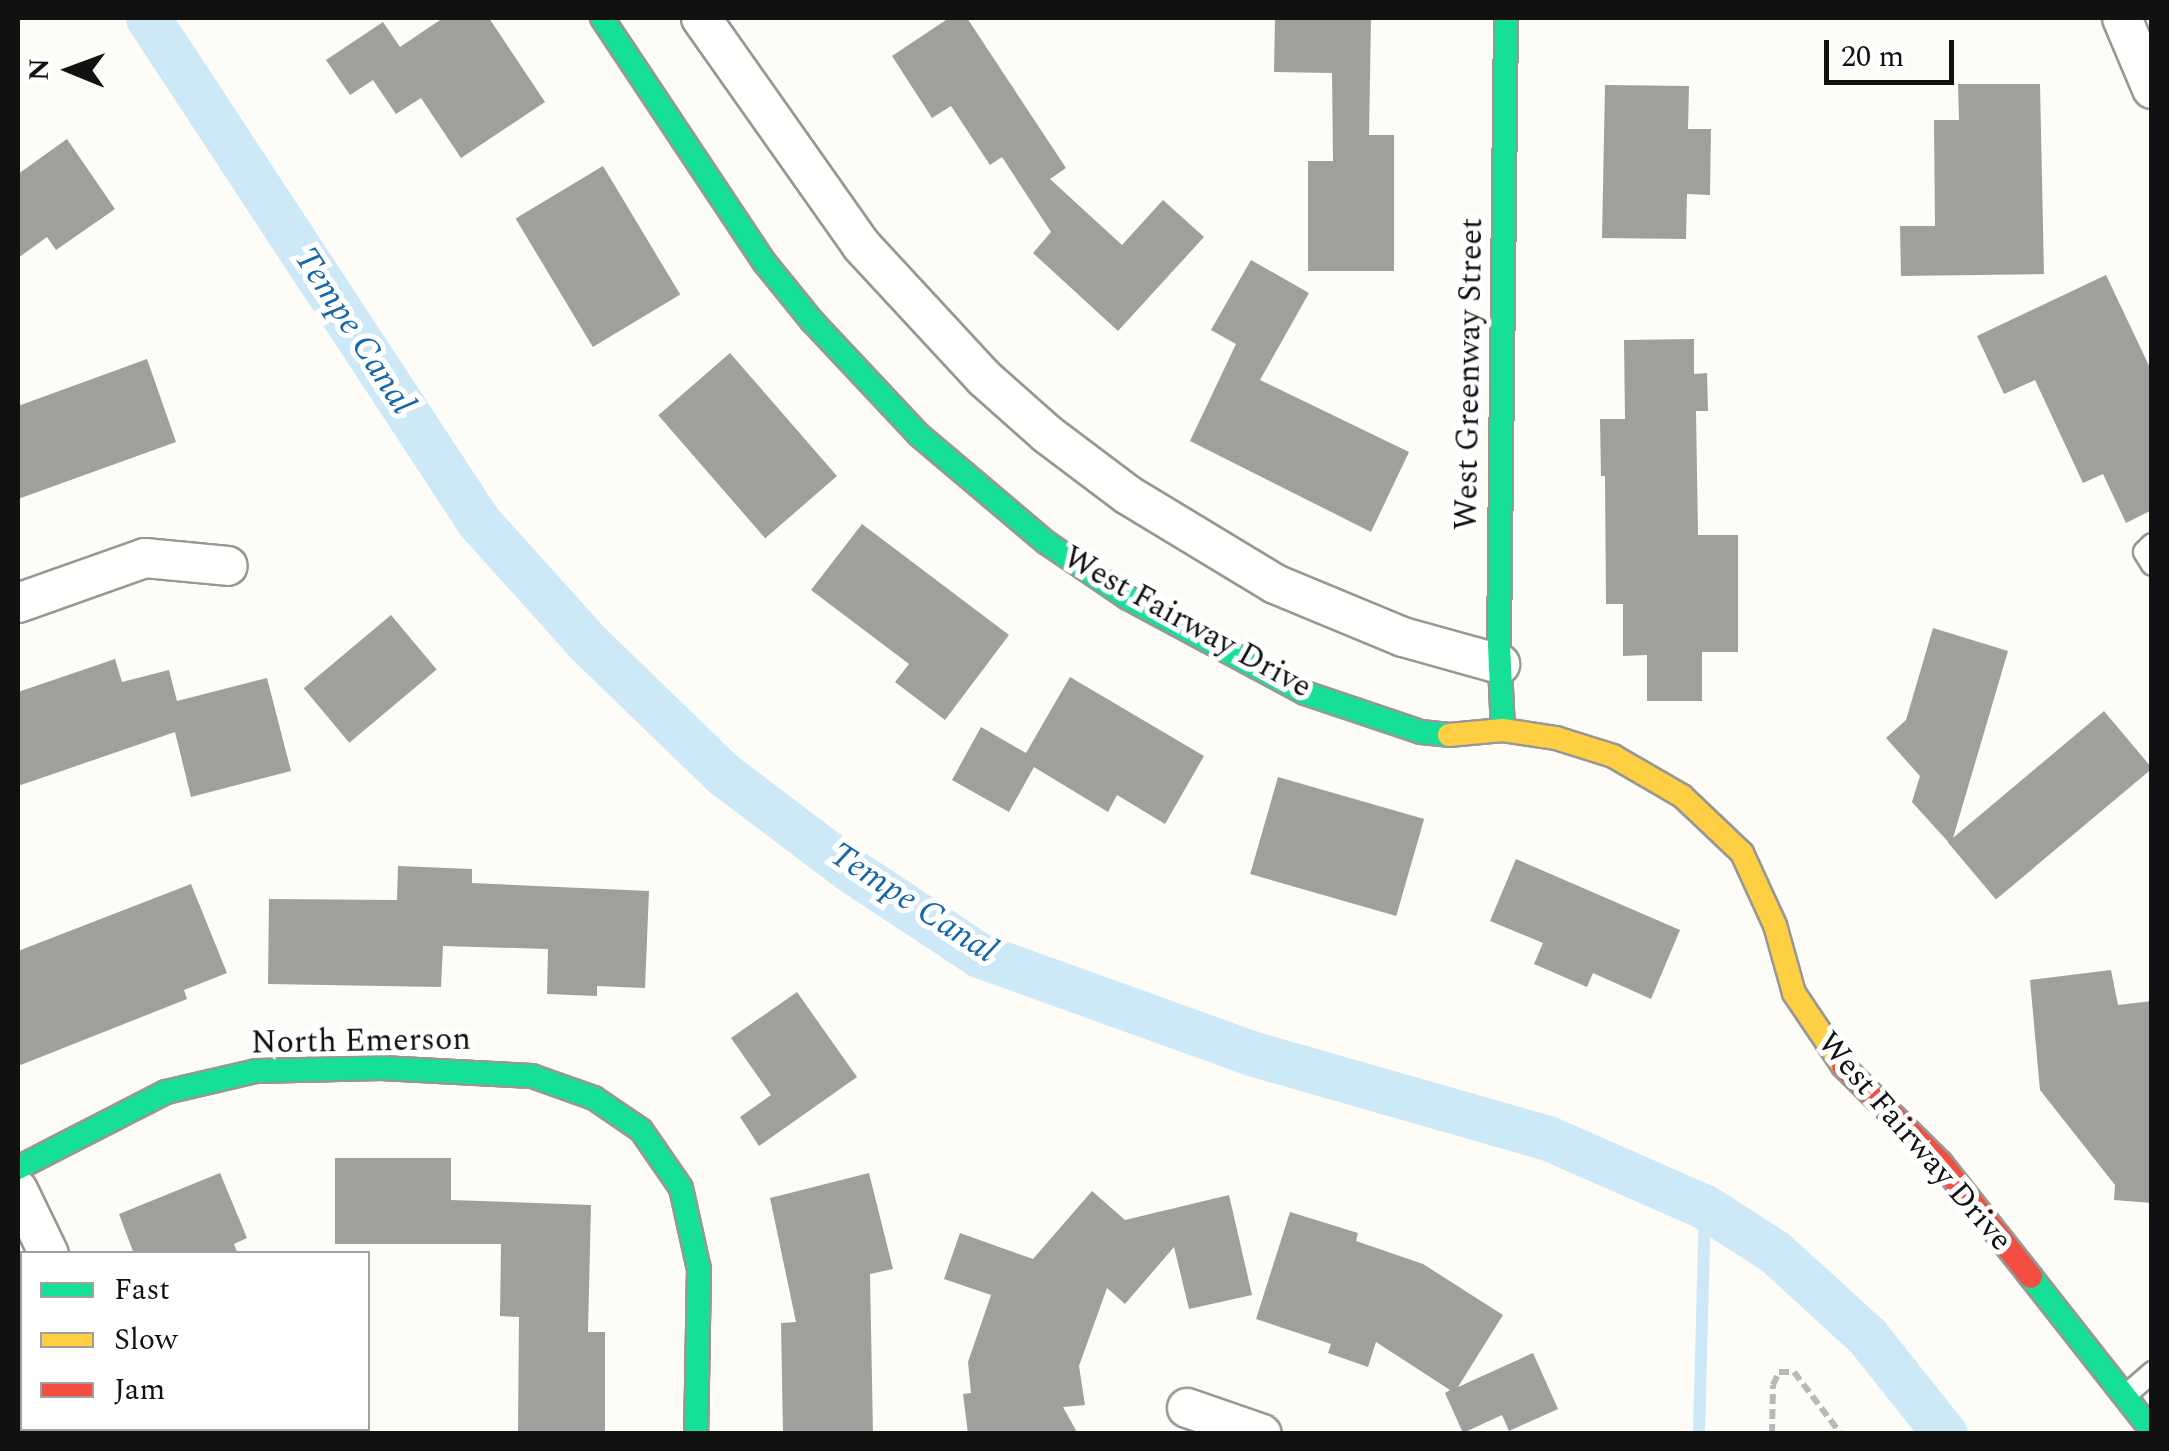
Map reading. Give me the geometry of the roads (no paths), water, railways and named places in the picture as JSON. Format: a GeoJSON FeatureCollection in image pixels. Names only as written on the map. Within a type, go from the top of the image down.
{"type":"FeatureCollection","features":[{"type":"Feature","properties":{"kind":"street","name":"West Fairway Drive"},"geometry":{"type":"LineString","coordinates":[[602,18],[765,263],[812,321],[919,434],[1046,543],[1128,598],[1304,693],[1422,732],[1460,736],[1503,730],[1556,738],[1613,756],[1682,796],[1742,853],[1775,925],[1794,993],[1823,1042],[1941,1163],[2152,1431]]}},
{"type":"Feature","properties":{"kind":"street"},"geometry":{"type":"LineString","coordinates":[[701,18],[861,246],[984,378],[1047,434],[1128,496],[1275,584],[1403,636],[1500,664]]}},
{"type":"Feature","properties":{"kind":"street","name":"West Greenway Street"},"geometry":{"type":"LineString","coordinates":[[1503,730],[1500,664],[1506,18]]}},
{"type":"Feature","properties":{"kind":"street"},"geometry":{"type":"LineString","coordinates":[[2122,18],[2152,89]]}},
{"type":"Feature","properties":{"kind":"street"},"geometry":{"type":"LineString","coordinates":[[18,603],[146,558],[228,566]]}},
{"type":"Feature","properties":{"kind":"street","name":"North Emerson"},"geometry":{"type":"LineString","coordinates":[[18,1168],[166,1092],[256,1071],[381,1068],[532,1076],[594,1098],[641,1130],[681,1188],[699,1269],[696,1434]]}},
{"type":"Feature","properties":{"kind":"street"},"geometry":{"type":"LineString","coordinates":[[18,1190],[48,1251]]}},
{"type":"Feature","properties":{"kind":"street"},"geometry":{"type":"LineString","coordinates":[[1187,1408],[1262,1434]]}},
{"type":"Feature","properties":{"kind":"lane"},"geometry":{"type":"LineString","coordinates":[[2152,544],[2144,552],[2152,564]]}},
{"type":"Feature","properties":{"kind":"lane"},"geometry":{"type":"LineString","coordinates":[[2124,1396],[2152,1372]]}},
{"type":"Feature","properties":{"kind":"waterway","name":"Tempe Canal"},"geometry":{"type":"LineString","coordinates":[[148,18],[479,522],[588,643],[722,773],[849,869],[979,955],[1251,1053],[1548,1138],[1705,1207],[1775,1252],[1867,1336],[1945,1434]]}},
{"type":"Feature","properties":{"kind":"waterway"},"geometry":{"type":"LineString","coordinates":[[1699,1434],[1705,1207]]}}]}
